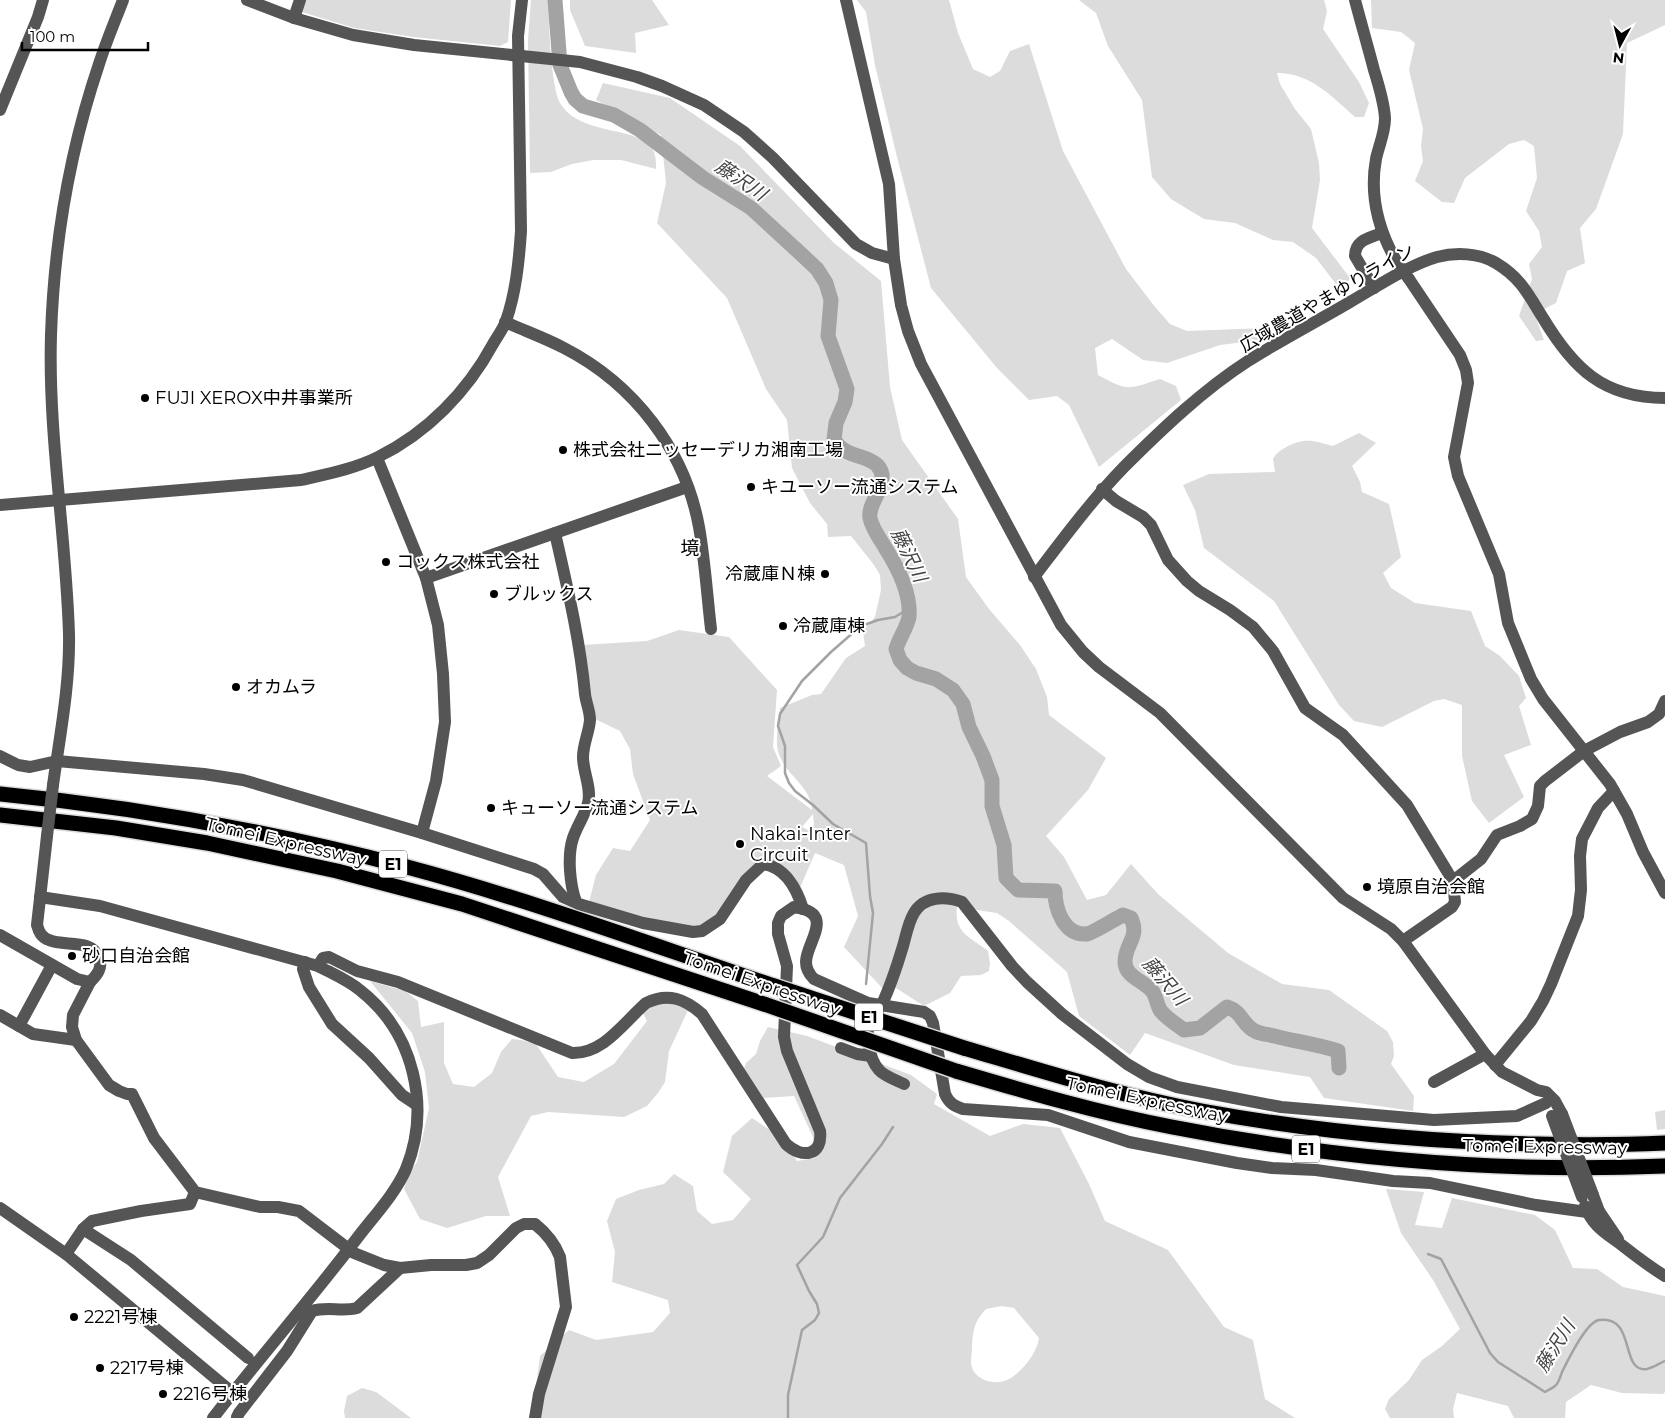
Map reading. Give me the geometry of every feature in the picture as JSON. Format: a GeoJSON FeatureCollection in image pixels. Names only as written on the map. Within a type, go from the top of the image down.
{"type":"FeatureCollection","features":[{"type":"Feature","properties":{"kind":"highway","name":"Tomei Expressway"},"geometry":{"type":"LineString","coordinates":[[0,794],[66,801],[170,816],[290,840],[398,865],[533,905],[964,1048],[1099,1087],[1200,1110],[1305,1128],[1391,1137],[1498,1143],[1586,1145],[1665,1142]]}},
{"type":"Feature","properties":{"kind":"highway","name":"Tomei Expressway"},"geometry":{"type":"LineString","coordinates":[[0,815],[116,828],[207,843],[337,872],[462,904],[956,1070],[1077,1105],[1170,1127],[1249,1141],[1343,1154],[1425,1162],[1518,1168],[1665,1166]]}},
{"type":"Feature","properties":{"kind":"street"},"geometry":{"type":"LineString","coordinates":[[0,110],[38,17],[43,0]]}},
{"type":"Feature","properties":{"kind":"street"},"geometry":{"type":"LineString","coordinates":[[123,0],[99,64],[73,158],[56,256],[51,335],[52,415],[67,588],[69,636],[65,700],[37,925],[39,932],[50,941],[86,946],[98,955],[101,963],[100,972],[90,982],[73,1015],[72,1027],[76,1040],[109,1085],[119,1091],[132,1094],[154,1138],[195,1192],[260,1207],[278,1207],[299,1211],[349,1249],[384,1265],[400,1268],[477,1263],[489,1255],[516,1228],[524,1224],[535,1224],[542,1229],[557,1249],[560,1257],[566,1307],[539,1394],[535,1418]]}},
{"type":"Feature","properties":{"kind":"street"},"geometry":{"type":"LineString","coordinates":[[247,0],[294,18],[353,35],[414,45],[580,62],[637,77],[704,106],[744,132],[759,144],[856,244],[872,253],[894,259]]}},
{"type":"Feature","properties":{"kind":"street"},"geometry":{"type":"LineString","coordinates":[[294,18],[300,0]]}},
{"type":"Feature","properties":{"kind":"street"},"geometry":{"type":"LineString","coordinates":[[0,505],[301,480],[337,472],[377,458],[400,445],[446,409],[471,382],[505,322],[514,292],[519,262],[521,231],[525,56],[518,36],[522,0]]}},
{"type":"Feature","properties":{"kind":"street"},"geometry":{"type":"LineString","coordinates":[[846,0],[890,184],[894,259],[901,305],[908,331],[921,364],[1061,625],[1083,652],[1099,667],[1160,713],[1343,898],[1391,929],[1403,941],[1485,1054],[1502,1072],[1537,1090],[1546,1092],[1554,1101],[1557,1115],[1598,1229],[1639,1260],[1665,1276]]}},
{"type":"Feature","properties":{"kind":"street"},"geometry":{"type":"LineString","coordinates":[[1355,0],[1383,102],[1385,120],[1383,140],[1376,159],[1373,198],[1387,246],[1460,355],[1466,370],[1468,383],[1454,456],[1458,476],[1499,574],[1508,623],[1531,679],[1614,791],[1627,814],[1652,871],[1665,893]]}},
{"type":"Feature","properties":{"kind":"street"},"geometry":{"type":"LineString","coordinates":[[1374,288],[1355,256],[1355,250],[1357,244],[1382,233]]}},
{"type":"Feature","properties":{"kind":"street","name":"広域農道やまゆりライン"},"geometry":{"type":"LineString","coordinates":[[1034,577],[1102,489],[1214,386],[1248,362],[1374,288],[1436,257],[1456,253],[1473,255],[1494,262],[1516,277],[1570,358],[1592,377],[1607,386],[1635,396],[1665,398]]}},
{"type":"Feature","properties":{"kind":"street"},"geometry":{"type":"LineString","coordinates":[[505,322],[565,348],[596,368],[618,384],[635,400],[663,435],[679,465],[698,526],[711,629]]}},
{"type":"Feature","properties":{"kind":"street"},"geometry":{"type":"LineString","coordinates":[[377,458],[426,578],[438,625],[445,722],[436,781],[422,833]]}},
{"type":"Feature","properties":{"kind":"street"},"geometry":{"type":"LineString","coordinates":[[426,578],[687,487]]}},
{"type":"Feature","properties":{"kind":"street"},"geometry":{"type":"LineString","coordinates":[[1102,489],[1151,525],[1168,560],[1187,581],[1205,596],[1230,610],[1264,639],[1273,651],[1305,708],[1343,735],[1407,805],[1453,881],[1455,902],[1452,907],[1403,941]]}},
{"type":"Feature","properties":{"kind":"street"},"geometry":{"type":"LineString","coordinates":[[555,533],[582,660],[586,699],[590,710],[590,722],[585,738],[583,759],[589,791],[588,803],[572,839],[571,888],[576,902]]}},
{"type":"Feature","properties":{"kind":"street"},"geometry":{"type":"LineString","coordinates":[[1453,881],[1481,859],[1497,835],[1532,819],[1538,806],[1540,786],[1584,751],[1620,732],[1648,722],[1659,714],[1665,701]]}},
{"type":"Feature","properties":{"kind":"street"},"geometry":{"type":"LineString","coordinates":[[0,756],[18,765],[30,767],[57,761],[204,774],[243,780],[422,833],[534,869],[543,874],[562,897],[642,923],[693,932],[702,931],[720,919],[746,880],[763,864],[773,866],[795,887],[803,909]]}},
{"type":"Feature","properties":{"kind":"street"},"geometry":{"type":"LineString","coordinates":[[1495,1065],[1531,1021],[1551,984],[1578,916],[1581,890],[1580,856],[1582,839],[1598,808],[1614,791]]}},
{"type":"Feature","properties":{"kind":"street"},"geometry":{"type":"LineString","coordinates":[[40,897],[100,906],[318,966],[360,990],[384,1013],[402,1041],[409,1061],[416,1084],[418,1105],[415,1139],[405,1170],[396,1188],[349,1249],[308,1308],[213,1418]]}},
{"type":"Feature","properties":{"kind":"street"},"geometry":{"type":"LineString","coordinates":[[882,1004],[892,982],[914,914],[922,905],[930,900],[940,897],[950,898],[962,902],[1012,966],[1062,1014],[1127,1064],[1149,1077],[1177,1087],[1280,1107],[1434,1120],[1517,1116],[1546,1103]]}},
{"type":"Feature","properties":{"kind":"street"},"geometry":{"type":"LineString","coordinates":[[318,966],[323,958],[329,957],[357,971],[398,982],[572,1053],[581,1053],[597,1048],[646,1002],[664,996],[681,999],[702,1014],[786,1144],[792,1150],[807,1154],[819,1146],[821,1138],[820,1131],[787,1050],[784,1037],[788,966],[778,934],[780,916],[794,908],[803,909],[813,916],[817,924],[817,930],[806,960],[808,973],[814,979],[868,1003],[924,1012],[930,1016],[933,1023],[945,1094],[949,1102],[963,1109],[1048,1115],[1129,1142],[1238,1163],[1272,1168],[1316,1170],[1393,1181],[1430,1183],[1536,1205],[1593,1211]]}},
{"type":"Feature","properties":{"kind":"street"},"geometry":{"type":"LineString","coordinates":[[0,935],[77,979],[90,982]]}},
{"type":"Feature","properties":{"kind":"street"},"geometry":{"type":"LineString","coordinates":[[305,962],[303,969],[309,987],[332,1024],[369,1058],[402,1095],[418,1105]]}},
{"type":"Feature","properties":{"kind":"street"},"geometry":{"type":"LineString","coordinates":[[19,1026],[52,965]]}},
{"type":"Feature","properties":{"kind":"street"},"geometry":{"type":"LineString","coordinates":[[868,1003],[868,1035],[871,1056],[880,1071],[904,1084]]}},
{"type":"Feature","properties":{"kind":"street"},"geometry":{"type":"LineString","coordinates":[[0,1015],[33,1034],[76,1040]]}},
{"type":"Feature","properties":{"kind":"street"},"geometry":{"type":"LineString","coordinates":[[841,1048],[856,1054],[871,1056]]}},
{"type":"Feature","properties":{"kind":"street"},"geometry":{"type":"LineString","coordinates":[[1434,1082],[1485,1054]]}},
{"type":"Feature","properties":{"kind":"street"},"geometry":{"type":"LineString","coordinates":[[1537,1090],[1557,1115]]}},
{"type":"Feature","properties":{"kind":"street"},"geometry":{"type":"LineString","coordinates":[[66,1254],[83,1229],[92,1221],[99,1218],[190,1204],[195,1192]]}},
{"type":"Feature","properties":{"kind":"street"},"geometry":{"type":"LineString","coordinates":[[0,1208],[66,1254],[233,1393]]}},
{"type":"Feature","properties":{"kind":"street"},"geometry":{"type":"LineString","coordinates":[[83,1229],[131,1260],[245,1352]]}},
{"type":"Feature","properties":{"kind":"street"},"geometry":{"type":"LineString","coordinates":[[308,1308],[350,1310],[356,1308],[400,1268]]}},
{"type":"Feature","properties":{"kind":"street"},"geometry":{"type":"LineString","coordinates":[[237,1417],[287,1351],[308,1308]]}},
{"type":"Feature","properties":{"kind":"shaded area"},"geometry":{"type":"Polygon","coordinates":[[[305,0],[511,0],[508,42],[500,46],[413,37],[354,28],[302,12],[305,0]]]}},
{"type":"Feature","properties":{"kind":"shaded area"},"geometry":{"type":"Polygon","coordinates":[[[531,0],[549,0],[552,69],[560,103],[569,114],[581,121],[636,137],[646,142],[654,152],[656,169],[621,160],[593,160],[572,164],[551,172],[530,173],[528,40],[531,0]]]}},
{"type":"Feature","properties":{"kind":"shaded area"},"geometry":{"type":"Polygon","coordinates":[[[570,0],[652,0],[669,25],[635,33],[636,53],[585,46],[570,10],[570,0]]]}},
{"type":"Feature","properties":{"kind":"shaded area"},"geometry":{"type":"Polygon","coordinates":[[[857,0],[949,0],[958,33],[973,69],[990,77],[1000,71],[1010,51],[1029,44],[1063,151],[1126,269],[1155,307],[1170,324],[1187,331],[1266,328],[1267,339],[1220,345],[1167,363],[1143,360],[1112,339],[1095,348],[1098,375],[1116,384],[1129,387],[1160,379],[1176,386],[1181,400],[1099,467],[1069,405],[1057,396],[1029,400],[997,368],[931,288],[875,65],[866,12],[857,0]]]}},
{"type":"Feature","properties":{"kind":"shaded area"},"geometry":{"type":"Polygon","coordinates":[[[1079,0],[1324,0],[1327,11],[1323,29],[1359,82],[1369,103],[1364,117],[1355,117],[1329,94],[1310,81],[1289,74],[1277,73],[1280,84],[1295,109],[1311,129],[1319,163],[1320,180],[1312,228],[1350,278],[1342,292],[1316,258],[1293,242],[1273,240],[1235,223],[1204,219],[1171,199],[1152,177],[1142,100],[1108,46],[1096,13],[1079,0]]]}},
{"type":"Feature","properties":{"kind":"shaded area"},"geometry":{"type":"Polygon","coordinates":[[[1371,0],[1665,0],[1665,25],[1627,43],[1623,134],[1596,209],[1580,228],[1585,263],[1567,271],[1556,303],[1546,308],[1536,318],[1544,340],[1536,341],[1519,316],[1532,279],[1529,264],[1542,247],[1539,231],[1526,211],[1537,178],[1534,146],[1524,140],[1509,144],[1465,178],[1454,203],[1442,202],[1415,181],[1423,161],[1421,146],[1423,129],[1409,70],[1415,43],[1401,32],[1372,28],[1371,0]]]}},
{"type":"Feature","properties":{"kind":"shaded area"},"geometry":{"type":"Polygon","coordinates":[[[603,83],[670,98],[740,146],[834,243],[881,281],[890,387],[902,440],[958,519],[966,577],[989,609],[1020,645],[1036,669],[1047,697],[1049,715],[1106,758],[1088,790],[1046,836],[1064,857],[1087,900],[1106,895],[1131,864],[1158,894],[1228,953],[1282,984],[1329,990],[1387,1031],[1393,1042],[1394,1056],[1391,1064],[1414,1096],[1413,1111],[1324,1098],[1310,1077],[1234,1065],[1145,1033],[1130,1055],[1079,1016],[1067,972],[1009,921],[997,913],[957,907],[960,928],[988,951],[989,971],[981,975],[961,976],[950,993],[924,1006],[896,988],[884,990],[844,947],[858,916],[844,865],[815,853],[799,890],[761,859],[722,910],[698,928],[674,925],[589,902],[596,875],[613,848],[630,851],[650,820],[633,774],[630,749],[620,731],[591,717],[582,645],[647,641],[679,630],[729,637],[777,690],[773,747],[781,766],[767,776],[812,810],[807,794],[786,767],[778,751],[777,736],[780,708],[812,695],[821,694],[846,658],[865,646],[863,631],[875,617],[881,590],[880,575],[851,536],[828,537],[827,524],[810,503],[792,468],[787,420],[766,389],[727,298],[657,223],[666,183],[661,135],[596,100],[603,83]],[[813,814],[802,827],[812,832],[814,824],[813,814]]]}},
{"type":"Feature","properties":{"kind":"shaded area"},"geometry":{"type":"Polygon","coordinates":[[[1359,433],[1376,443],[1352,466],[1360,482],[1362,492],[1389,504],[1401,557],[1383,573],[1391,588],[1415,603],[1471,611],[1485,646],[1500,656],[1519,676],[1526,698],[1519,706],[1531,745],[1504,755],[1524,797],[1489,823],[1472,801],[1462,756],[1462,705],[1444,699],[1434,701],[1382,727],[1354,721],[1339,705],[1274,601],[1204,548],[1195,510],[1183,485],[1209,474],[1275,472],[1273,459],[1279,451],[1294,443],[1316,441],[1333,446],[1359,433]]]}},
{"type":"Feature","properties":{"kind":"shaded area"},"geometry":{"type":"Polygon","coordinates":[[[370,981],[405,991],[418,1001],[421,1027],[444,1022],[444,1063],[453,1084],[474,1087],[492,1073],[501,1052],[512,1039],[536,1044],[558,1077],[584,1082],[614,1064],[647,1021],[642,1011],[655,1004],[665,1002],[676,1003],[689,1008],[669,1051],[665,1082],[647,1106],[624,1117],[548,1112],[531,1116],[498,1177],[510,1216],[486,1216],[447,1228],[420,1219],[404,1189],[409,1173],[417,1162],[429,1108],[425,1072],[412,1033],[370,981]]]}},
{"type":"Feature","properties":{"kind":"shaded area"},"geometry":{"type":"Polygon","coordinates":[[[768,1027],[807,1036],[911,1075],[937,1094],[934,1104],[990,1136],[1023,1124],[1060,1128],[1089,1184],[1105,1221],[1168,1250],[1224,1327],[1253,1340],[1265,1399],[1295,1418],[532,1418],[540,1356],[569,1330],[596,1340],[653,1332],[670,1313],[668,1300],[612,1282],[615,1252],[607,1221],[616,1199],[639,1190],[664,1184],[674,1174],[693,1186],[697,1211],[712,1224],[733,1220],[751,1199],[723,1172],[732,1136],[752,1118],[782,1138],[797,1161],[815,1158],[813,1137],[794,1096],[763,1098],[742,1073],[746,1063],[756,1054],[760,1041],[768,1027]],[[1002,1306],[986,1309],[975,1326],[971,1363],[976,1374],[986,1381],[999,1382],[1011,1378],[1029,1361],[1038,1344],[1039,1338],[1014,1308],[1002,1306]]]}},
{"type":"Feature","properties":{"kind":"shaded area"},"geometry":{"type":"Polygon","coordinates":[[[1665,1110],[1665,1129],[1657,1130],[1655,1112],[1665,1110]]]}},
{"type":"Feature","properties":{"kind":"shaded area"},"geometry":{"type":"Polygon","coordinates":[[[1386,1189],[1424,1192],[1415,1225],[1442,1228],[1452,1198],[1535,1215],[1555,1230],[1573,1268],[1597,1269],[1623,1287],[1665,1296],[1665,1392],[1663,1394],[1622,1393],[1591,1385],[1566,1402],[1565,1418],[1514,1418],[1508,1406],[1457,1393],[1453,1409],[1454,1418],[1390,1418],[1385,1409],[1389,1399],[1409,1380],[1422,1360],[1442,1346],[1460,1329],[1433,1280],[1401,1233],[1386,1189]]]}},
{"type":"Feature","properties":{"kind":"shaded area"},"geometry":{"type":"Polygon","coordinates":[[[362,1388],[376,1392],[411,1418],[345,1418],[344,1411],[347,1396],[362,1388]]]}},
{"type":"Feature","properties":{"kind":"waterway","name":"藤沢川"},"geometry":{"type":"LineString","coordinates":[[555,0],[560,65],[575,99],[583,106],[614,115],[640,130],[703,178],[751,208],[817,269],[826,283],[831,300],[828,336],[847,389],[845,402],[836,423],[834,440],[844,450],[867,459],[877,465],[881,471],[881,485],[872,505],[870,518],[899,573],[906,590],[909,608],[908,621],[896,649],[900,660],[907,668],[936,679],[953,690],[963,704],[969,727],[992,780],[992,806],[1004,845],[1006,878],[1018,890],[1055,891],[1059,913],[1062,920],[1072,931],[1087,934],[1123,915],[1131,918],[1134,931],[1127,950],[1126,967],[1132,975],[1150,988],[1162,1013],[1184,1030],[1200,1028],[1227,1007],[1236,1012],[1247,1025],[1259,1033],[1338,1051],[1339,1068]]}},
{"type":"Feature","properties":{"kind":"waterway"},"geometry":{"type":"LineString","coordinates":[[866,984],[873,913],[866,843],[833,824],[795,791],[785,773],[785,746],[778,726],[780,714],[802,681],[831,652],[864,625],[895,617],[908,609]]}},
{"type":"Feature","properties":{"kind":"waterway"},"geometry":{"type":"LineString","coordinates":[[788,1418],[788,1395],[802,1330],[815,1320],[819,1313],[817,1304],[797,1265],[823,1237],[840,1198],[893,1127]]}},
{"type":"Feature","properties":{"kind":"waterway","name":"藤沢川"},"geometry":{"type":"LineString","coordinates":[[1428,1254],[1441,1259],[1490,1353],[1498,1362],[1545,1392],[1558,1383],[1568,1359],[1583,1334],[1594,1322],[1599,1320],[1611,1321],[1619,1326],[1624,1334],[1633,1362],[1638,1368],[1647,1369],[1665,1361]]}},
{"type":"Feature","properties":{"kind":"place","name":"FUJI XEROX中井事業所"},"geometry":{"type":"Point","coordinates":[145,398]}},
{"type":"Feature","properties":{"kind":"place","name":"株式会社ニッセーデリカ湘南工場"},"geometry":{"type":"Point","coordinates":[563,450]}},
{"type":"Feature","properties":{"kind":"place","name":"キユーソー流通システム"},"geometry":{"type":"Point","coordinates":[751,487]}},
{"type":"Feature","properties":{"kind":"place","name":"コックス株式会社"},"geometry":{"type":"Point","coordinates":[386,562]}},
{"type":"Feature","properties":{"kind":"place","name":"冷蔵庫Ｎ棟"},"geometry":{"type":"Point","coordinates":[825,574]}},
{"type":"Feature","properties":{"kind":"place","name":"ブルックス"},"geometry":{"type":"Point","coordinates":[494,594]}},
{"type":"Feature","properties":{"kind":"place","name":"冷蔵庫棟"},"geometry":{"type":"Point","coordinates":[783,626]}},
{"type":"Feature","properties":{"kind":"place","name":"オカムラ"},"geometry":{"type":"Point","coordinates":[236,687]}},
{"type":"Feature","properties":{"kind":"place","name":"キューソー流通システム"},"geometry":{"type":"Point","coordinates":[491,808]}},
{"type":"Feature","properties":{"kind":"place","name":"Nakai-Inter Circuit"},"geometry":{"type":"Point","coordinates":[740,844]}},
{"type":"Feature","properties":{"kind":"place","name":"境原自治会館"},"geometry":{"type":"Point","coordinates":[1367,887]}},
{"type":"Feature","properties":{"kind":"place","name":"砂口自治会館"},"geometry":{"type":"Point","coordinates":[72,956]}},
{"type":"Feature","properties":{"kind":"place","name":"2221号棟"},"geometry":{"type":"Point","coordinates":[74,1317]}},
{"type":"Feature","properties":{"kind":"place","name":"2217号棟"},"geometry":{"type":"Point","coordinates":[100,1368]}},
{"type":"Feature","properties":{"kind":"place","name":"2216号棟"},"geometry":{"type":"Point","coordinates":[163,1394]}},
{"type":"Feature","properties":{"kind":"district","name":"境"},"geometry":{"type":"Point","coordinates":[690,548]}}]}
